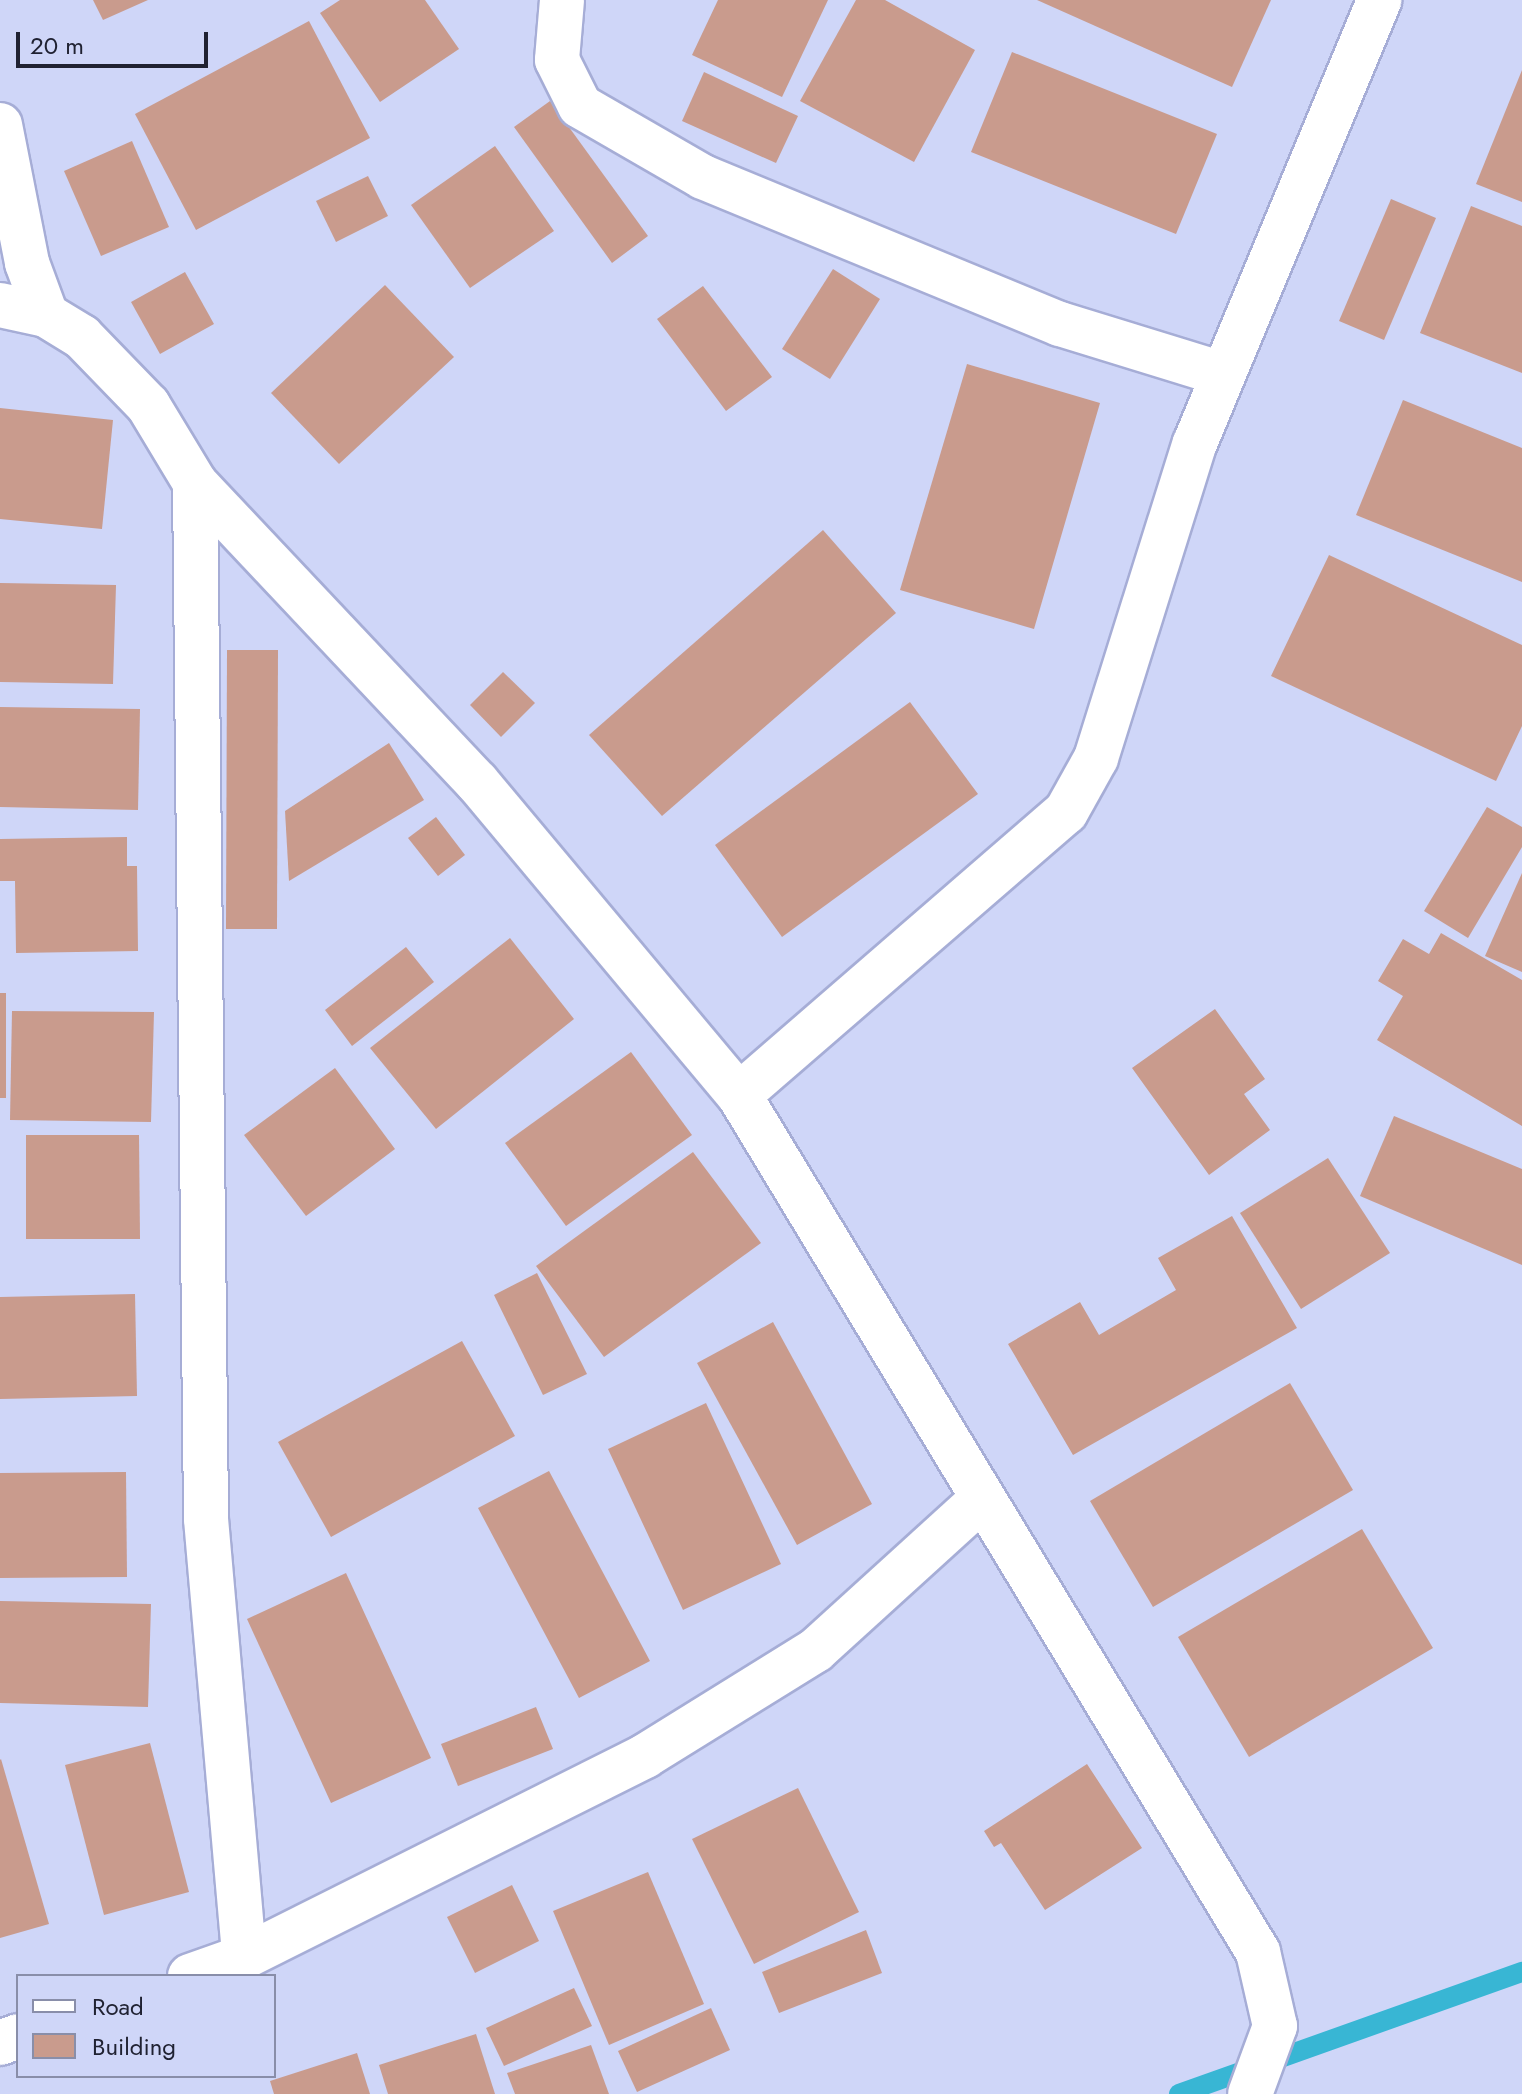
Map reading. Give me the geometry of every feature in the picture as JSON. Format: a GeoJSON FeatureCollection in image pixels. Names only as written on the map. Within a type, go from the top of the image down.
{"type":"FeatureCollection","features":[{"type":"Feature","properties":{"kind":"street"},"geometry":{"type":"LineString","coordinates":[[562,0],[557,60],[580,106],[703,177],[1060,324],[1223,374]]}},
{"type":"Feature","properties":{"kind":"street"},"geometry":{"type":"LineString","coordinates":[[739,1095],[1066,812],[1096,758],[1223,374],[1379,0]]}},
{"type":"Feature","properties":{"kind":"street"},"geometry":{"type":"LineString","coordinates":[[0,125],[27,263],[46,315]]}},
{"type":"Feature","properties":{"kind":"street"},"geometry":{"type":"LineString","coordinates":[[0,305],[46,315],[82,337],[148,405],[195,483],[477,782],[739,1095],[1258,1952],[1275,2026],[1250,2094]]}},
{"type":"Feature","properties":{"kind":"street"},"geometry":{"type":"LineString","coordinates":[[195,483],[206,1519],[244,1957]]}},
{"type":"Feature","properties":{"kind":"street"},"geometry":{"type":"LineString","coordinates":[[196,1974],[244,1957],[645,1756],[816,1650],[982,1499]]}},
{"type":"Feature","properties":{"kind":"building"},"geometry":{"type":"Polygon","coordinates":[[[93,0],[148,0],[103,20],[93,0]]]}},
{"type":"Feature","properties":{"kind":"building"},"geometry":{"type":"Polygon","coordinates":[[[340,0],[425,0],[459,49],[380,102],[320,13],[340,0]]]}},
{"type":"Feature","properties":{"kind":"building"},"geometry":{"type":"Polygon","coordinates":[[[718,0],[828,0],[782,97],[692,55],[718,0]]]}},
{"type":"Feature","properties":{"kind":"building"},"geometry":{"type":"Polygon","coordinates":[[[856,0],[885,0],[975,50],[914,162],[800,101],[856,0]]]}},
{"type":"Feature","properties":{"kind":"building"},"geometry":{"type":"Polygon","coordinates":[[[1037,0],[1271,0],[1232,87],[1037,0]]]}},
{"type":"Feature","properties":{"kind":"building"},"geometry":{"type":"Polygon","coordinates":[[[309,21],[370,138],[196,230],[135,114],[309,21]]]}},
{"type":"Feature","properties":{"kind":"building"},"geometry":{"type":"Polygon","coordinates":[[[1012,52],[1217,134],[1176,234],[971,152],[1012,52]]]}},
{"type":"Feature","properties":{"kind":"building"},"geometry":{"type":"Polygon","coordinates":[[[1522,70],[1522,202],[1476,184],[1522,70]]]}},
{"type":"Feature","properties":{"kind":"building"},"geometry":{"type":"Polygon","coordinates":[[[704,72],[798,116],[776,163],[682,121],[704,72]]]}},
{"type":"Feature","properties":{"kind":"building"},"geometry":{"type":"Polygon","coordinates":[[[550,101],[648,236],[612,263],[514,127],[550,101]]]}},
{"type":"Feature","properties":{"kind":"building"},"geometry":{"type":"Polygon","coordinates":[[[132,141],[169,227],[101,256],[64,171],[132,141]]]}},
{"type":"Feature","properties":{"kind":"building"},"geometry":{"type":"Polygon","coordinates":[[[495,146],[554,231],[470,288],[411,205],[495,146]]]}},
{"type":"Feature","properties":{"kind":"building"},"geometry":{"type":"Polygon","coordinates":[[[368,176],[388,216],[336,242],[316,201],[368,176]]]}},
{"type":"Feature","properties":{"kind":"building"},"geometry":{"type":"Polygon","coordinates":[[[1391,199],[1436,218],[1384,340],[1339,321],[1391,199]]]}},
{"type":"Feature","properties":{"kind":"building"},"geometry":{"type":"Polygon","coordinates":[[[1471,206],[1522,226],[1522,373],[1420,333],[1471,206]]]}},
{"type":"Feature","properties":{"kind":"building"},"geometry":{"type":"Polygon","coordinates":[[[833,269],[880,299],[830,379],[782,349],[833,269]]]}},
{"type":"Feature","properties":{"kind":"building"},"geometry":{"type":"Polygon","coordinates":[[[185,272],[214,324],[160,354],[131,302],[185,272]]]}},
{"type":"Feature","properties":{"kind":"building"},"geometry":{"type":"Polygon","coordinates":[[[385,285],[454,357],[339,464],[271,393],[385,285]]]}},
{"type":"Feature","properties":{"kind":"building"},"geometry":{"type":"Polygon","coordinates":[[[703,286],[772,377],[726,411],[657,319],[703,286]]]}},
{"type":"Feature","properties":{"kind":"building"},"geometry":{"type":"Polygon","coordinates":[[[967,364],[1100,403],[1034,629],[900,590],[967,364]]]}},
{"type":"Feature","properties":{"kind":"building"},"geometry":{"type":"Polygon","coordinates":[[[1403,400],[1522,448],[1522,582],[1356,515],[1403,400]]]}},
{"type":"Feature","properties":{"kind":"building"},"geometry":{"type":"Polygon","coordinates":[[[0,408],[113,420],[102,529],[0,519],[0,408]]]}},
{"type":"Feature","properties":{"kind":"building"},"geometry":{"type":"Polygon","coordinates":[[[823,530],[896,613],[662,816],[589,735],[823,530]]]}},
{"type":"Feature","properties":{"kind":"building"},"geometry":{"type":"Polygon","coordinates":[[[1329,555],[1522,645],[1522,726],[1496,781],[1271,676],[1329,555]]]}},
{"type":"Feature","properties":{"kind":"building"},"geometry":{"type":"Polygon","coordinates":[[[0,583],[116,585],[113,684],[0,682],[0,583]]]}},
{"type":"Feature","properties":{"kind":"building"},"geometry":{"type":"Polygon","coordinates":[[[227,650],[278,650],[277,929],[226,929],[227,650]]]}},
{"type":"Feature","properties":{"kind":"building"},"geometry":{"type":"Polygon","coordinates":[[[503,672],[535,703],[501,737],[470,705],[503,672]]]}},
{"type":"Feature","properties":{"kind":"building"},"geometry":{"type":"Polygon","coordinates":[[[910,702],[978,794],[782,937],[715,845],[910,702]]]}},
{"type":"Feature","properties":{"kind":"building"},"geometry":{"type":"Polygon","coordinates":[[[0,707],[140,709],[138,810],[0,807],[0,707]]]}},
{"type":"Feature","properties":{"kind":"building"},"geometry":{"type":"Polygon","coordinates":[[[389,743],[424,800],[289,881],[285,811],[389,743]]]}},
{"type":"Feature","properties":{"kind":"building"},"geometry":{"type":"Polygon","coordinates":[[[1487,807],[1522,827],[1522,847],[1468,938],[1424,911],[1487,807]]]}},
{"type":"Feature","properties":{"kind":"building"},"geometry":{"type":"Polygon","coordinates":[[[436,817],[465,855],[438,876],[408,838],[436,817]]]}},
{"type":"Feature","properties":{"kind":"building"},"geometry":{"type":"Polygon","coordinates":[[[127,837],[127,866],[137,866],[138,951],[16,953],[15,881],[0,881],[0,839],[127,837]]]}},
{"type":"Feature","properties":{"kind":"building"},"geometry":{"type":"Polygon","coordinates":[[[1522,873],[1522,972],[1485,956],[1522,873]]]}},
{"type":"Feature","properties":{"kind":"building"},"geometry":{"type":"Polygon","coordinates":[[[1441,933],[1522,980],[1522,1126],[1377,1040],[1403,996],[1378,981],[1403,939],[1429,954],[1441,933]]]}},
{"type":"Feature","properties":{"kind":"building"},"geometry":{"type":"Polygon","coordinates":[[[510,938],[574,1019],[436,1129],[370,1048],[510,938]]]}},
{"type":"Feature","properties":{"kind":"building"},"geometry":{"type":"Polygon","coordinates":[[[406,947],[434,982],[352,1046],[325,1010],[406,947]]]}},
{"type":"Feature","properties":{"kind":"building"},"geometry":{"type":"Polygon","coordinates":[[[0,993],[6,993],[6,1098],[0,1098],[0,993]]]}},
{"type":"Feature","properties":{"kind":"building"},"geometry":{"type":"Polygon","coordinates":[[[1215,1009],[1265,1079],[1244,1094],[1270,1130],[1209,1175],[1132,1068],[1215,1009]]]}},
{"type":"Feature","properties":{"kind":"building"},"geometry":{"type":"Polygon","coordinates":[[[12,1011],[154,1012],[151,1122],[10,1120],[12,1011]]]}},
{"type":"Feature","properties":{"kind":"building"},"geometry":{"type":"Polygon","coordinates":[[[631,1052],[692,1135],[566,1226],[505,1143],[631,1052]]]}},
{"type":"Feature","properties":{"kind":"building"},"geometry":{"type":"Polygon","coordinates":[[[335,1068],[395,1149],[306,1216],[244,1135],[335,1068]]]}},
{"type":"Feature","properties":{"kind":"building"},"geometry":{"type":"Polygon","coordinates":[[[1394,1116],[1522,1169],[1522,1265],[1360,1196],[1394,1116]]]}},
{"type":"Feature","properties":{"kind":"building"},"geometry":{"type":"Polygon","coordinates":[[[26,1135],[139,1135],[140,1239],[26,1239],[26,1135]]]}},
{"type":"Feature","properties":{"kind":"building"},"geometry":{"type":"Polygon","coordinates":[[[693,1152],[761,1243],[604,1357],[536,1266],[693,1152]]]}},
{"type":"Feature","properties":{"kind":"building"},"geometry":{"type":"Polygon","coordinates":[[[1328,1158],[1390,1253],[1301,1309],[1240,1213],[1328,1158]]]}},
{"type":"Feature","properties":{"kind":"building"},"geometry":{"type":"Polygon","coordinates":[[[1232,1216],[1297,1328],[1073,1455],[1008,1344],[1080,1302],[1099,1335],[1176,1290],[1158,1258],[1232,1216]]]}},
{"type":"Feature","properties":{"kind":"building"},"geometry":{"type":"Polygon","coordinates":[[[537,1273],[587,1374],[543,1395],[494,1295],[537,1273]]]}},
{"type":"Feature","properties":{"kind":"building"},"geometry":{"type":"Polygon","coordinates":[[[135,1294],[137,1396],[0,1399],[0,1297],[135,1294]]]}},
{"type":"Feature","properties":{"kind":"building"},"geometry":{"type":"Polygon","coordinates":[[[773,1322],[872,1504],[797,1545],[697,1363],[773,1322]]]}},
{"type":"Feature","properties":{"kind":"building"},"geometry":{"type":"Polygon","coordinates":[[[462,1341],[515,1436],[331,1537],[278,1442],[462,1341]]]}},
{"type":"Feature","properties":{"kind":"building"},"geometry":{"type":"Polygon","coordinates":[[[1290,1383],[1353,1490],[1153,1607],[1090,1501],[1290,1383]]]}},
{"type":"Feature","properties":{"kind":"building"},"geometry":{"type":"Polygon","coordinates":[[[706,1403],[781,1564],[683,1610],[608,1449],[706,1403]]]}},
{"type":"Feature","properties":{"kind":"building"},"geometry":{"type":"Polygon","coordinates":[[[549,1471],[650,1661],[579,1698],[478,1508],[549,1471]]]}},
{"type":"Feature","properties":{"kind":"building"},"geometry":{"type":"Polygon","coordinates":[[[126,1472],[127,1577],[0,1578],[0,1473],[126,1472]]]}},
{"type":"Feature","properties":{"kind":"building"},"geometry":{"type":"Polygon","coordinates":[[[1362,1529],[1433,1648],[1249,1757],[1178,1637],[1362,1529]]]}},
{"type":"Feature","properties":{"kind":"building"},"geometry":{"type":"Polygon","coordinates":[[[346,1573],[431,1758],[331,1803],[247,1619],[346,1573]]]}},
{"type":"Feature","properties":{"kind":"building"},"geometry":{"type":"Polygon","coordinates":[[[0,1601],[151,1604],[148,1707],[0,1703],[0,1601]]]}},
{"type":"Feature","properties":{"kind":"building"},"geometry":{"type":"Polygon","coordinates":[[[536,1707],[553,1749],[458,1786],[441,1744],[536,1707]]]}},
{"type":"Feature","properties":{"kind":"building"},"geometry":{"type":"Polygon","coordinates":[[[150,1743],[189,1892],[104,1915],[65,1765],[150,1743]]]}},
{"type":"Feature","properties":{"kind":"building"},"geometry":{"type":"Polygon","coordinates":[[[0,1760],[49,1924],[0,1938],[0,1760]]]}},
{"type":"Feature","properties":{"kind":"building"},"geometry":{"type":"Polygon","coordinates":[[[1087,1764],[1142,1848],[1045,1910],[1001,1843],[994,1847],[984,1831],[1087,1764]]]}},
{"type":"Feature","properties":{"kind":"building"},"geometry":{"type":"Polygon","coordinates":[[[798,1788],[859,1912],[754,1964],[692,1839],[798,1788]]]}},
{"type":"Feature","properties":{"kind":"building"},"geometry":{"type":"Polygon","coordinates":[[[648,1872],[704,2004],[609,2045],[553,1911],[648,1872]]]}},
{"type":"Feature","properties":{"kind":"building"},"geometry":{"type":"Polygon","coordinates":[[[512,1885],[539,1941],[475,1973],[447,1917],[512,1885]]]}},
{"type":"Feature","properties":{"kind":"building"},"geometry":{"type":"Polygon","coordinates":[[[866,1930],[882,1973],[779,2013],[762,1972],[866,1930]]]}},
{"type":"Feature","properties":{"kind":"building"},"geometry":{"type":"Polygon","coordinates":[[[574,1988],[592,2026],[504,2066],[486,2028],[574,1988]]]}},
{"type":"Feature","properties":{"kind":"building"},"geometry":{"type":"Polygon","coordinates":[[[711,2008],[730,2050],[637,2092],[618,2051],[711,2008]]]}},
{"type":"Feature","properties":{"kind":"building"},"geometry":{"type":"Polygon","coordinates":[[[476,2034],[495,2094],[388,2094],[379,2065],[476,2034]]]}},
{"type":"Feature","properties":{"kind":"building"},"geometry":{"type":"Polygon","coordinates":[[[591,2045],[609,2094],[515,2094],[507,2073],[591,2045]]]}},
{"type":"Feature","properties":{"kind":"building"},"geometry":{"type":"Polygon","coordinates":[[[357,2053],[370,2094],[274,2094],[270,2081],[357,2053]]]}},
{"type":"Feature","properties":{"kind":"waterway"},"geometry":{"type":"LineString","coordinates":[[1179,2094],[1522,1972]]}}]}
